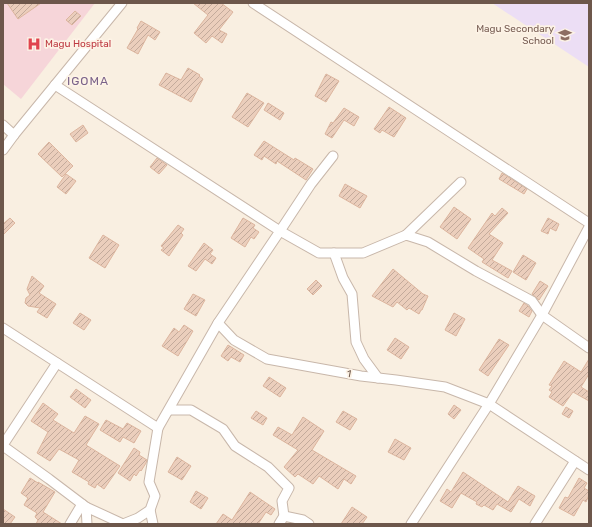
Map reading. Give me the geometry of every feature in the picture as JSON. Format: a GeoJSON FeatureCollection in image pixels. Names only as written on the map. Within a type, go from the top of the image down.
{"type":"FeatureCollection","features":[{"type":"Feature","properties":{"kind":"street"},"geometry":{"type":"LineString","coordinates":[[3,150],[122,3]]}},
{"type":"Feature","properties":{"kind":"street"},"geometry":{"type":"LineString","coordinates":[[253,3],[589,222]]}},
{"type":"Feature","properties":{"kind":"street"},"geometry":{"type":"LineString","coordinates":[[55,84],[280,231],[319,253],[363,253],[406,235],[462,182]]}},
{"type":"Feature","properties":{"kind":"street"},"geometry":{"type":"LineString","coordinates":[[3,125],[14,135]]}},
{"type":"Feature","properties":{"kind":"street"},"geometry":{"type":"LineString","coordinates":[[153,524],[150,510],[155,496],[149,482],[158,428],[218,323],[311,184],[333,156]]}},
{"type":"Feature","properties":{"kind":"street"},"geometry":{"type":"LineString","coordinates":[[411,524],[489,404],[542,315],[589,227]]}},
{"type":"Feature","properties":{"kind":"street"},"geometry":{"type":"LineString","coordinates":[[406,235],[428,242],[476,271],[532,301],[542,315],[589,348]]}},
{"type":"Feature","properties":{"kind":"street"},"geometry":{"type":"LineString","coordinates":[[334,253],[343,278],[352,294],[356,342],[364,359],[378,378]]}},
{"type":"Feature","properties":{"kind":"street","name":"1"},"geometry":{"type":"LineString","coordinates":[[218,323],[234,340],[267,359],[361,376],[445,387],[489,404],[589,470]]}},
{"type":"Feature","properties":{"kind":"street"},"geometry":{"type":"LineString","coordinates":[[3,328],[158,428]]}},
{"type":"Feature","properties":{"kind":"street"},"geometry":{"type":"LineString","coordinates":[[57,363],[3,445],[84,506],[123,524],[138,518],[150,510]]}},
{"type":"Feature","properties":{"kind":"street"},"geometry":{"type":"LineString","coordinates":[[169,410],[191,410],[223,428],[235,446],[268,467],[289,488],[282,500],[282,520],[304,520],[309,524]]}},
{"type":"Feature","properties":{"kind":"street"},"geometry":{"type":"LineString","coordinates":[[535,524],[575,461]]}},
{"type":"Feature","properties":{"kind":"street"},"geometry":{"type":"LineString","coordinates":[[70,524],[84,506]]}},
{"type":"Feature","properties":{"kind":"street"},"geometry":{"type":"LineString","coordinates":[[84,506],[87,524]]}},
{"type":"Feature","properties":{"kind":"shaded area","name":"Magu Hospital"},"geometry":{"type":"Polygon","coordinates":[[[3,3],[95,3],[21,99],[3,84],[3,3]]]}},
{"type":"Feature","properties":{"kind":"shaded area","name":"Magu Secondary School"},"geometry":{"type":"Polygon","coordinates":[[[492,3],[589,3],[589,67],[492,3]]]}},
{"type":"Feature","properties":{"kind":"building"},"geometry":{"type":"Polygon","coordinates":[[[7,3],[41,3],[18,19],[7,3]]]}},
{"type":"Feature","properties":{"kind":"building"},"geometry":{"type":"Polygon","coordinates":[[[193,3],[221,3],[233,12],[219,30],[227,34],[222,43],[212,36],[206,43],[194,33],[208,15],[193,3]]]}},
{"type":"Feature","properties":{"kind":"building"},"geometry":{"type":"Polygon","coordinates":[[[75,11],[81,16],[72,25],[66,20],[75,11]]]}},
{"type":"Feature","properties":{"kind":"building"},"geometry":{"type":"Polygon","coordinates":[[[141,21],[160,32],[155,40],[148,35],[138,54],[127,48],[141,21]]]}},
{"type":"Feature","properties":{"kind":"building"},"geometry":{"type":"Polygon","coordinates":[[[188,68],[200,75],[199,76],[203,79],[191,102],[159,85],[166,73],[181,80],[188,68]]]}},
{"type":"Feature","properties":{"kind":"building"},"geometry":{"type":"Polygon","coordinates":[[[326,74],[339,81],[326,102],[315,96],[326,74]]]}},
{"type":"Feature","properties":{"kind":"building"},"geometry":{"type":"Polygon","coordinates":[[[247,93],[264,103],[248,127],[232,117],[247,93]]]}},
{"type":"Feature","properties":{"kind":"building"},"geometry":{"type":"Polygon","coordinates":[[[268,103],[284,113],[280,120],[264,110],[268,103]]]}},
{"type":"Feature","properties":{"kind":"building"},"geometry":{"type":"Polygon","coordinates":[[[389,107],[406,118],[394,137],[382,130],[380,133],[374,129],[389,107]]]}},
{"type":"Feature","properties":{"kind":"building"},"geometry":{"type":"Polygon","coordinates":[[[344,108],[359,117],[354,126],[344,120],[332,138],[325,134],[331,122],[333,123],[344,108]]]}},
{"type":"Feature","properties":{"kind":"building"},"geometry":{"type":"Polygon","coordinates":[[[83,125],[88,133],[76,142],[70,134],[83,125]]]}},
{"type":"Feature","properties":{"kind":"building"},"geometry":{"type":"Polygon","coordinates":[[[264,141],[294,160],[295,158],[313,169],[306,180],[277,161],[276,164],[264,156],[262,160],[254,155],[264,141]]]}},
{"type":"Feature","properties":{"kind":"building"},"geometry":{"type":"Polygon","coordinates":[[[49,142],[73,166],[62,177],[38,154],[49,142]]]}},
{"type":"Feature","properties":{"kind":"building"},"geometry":{"type":"Polygon","coordinates":[[[157,158],[167,165],[159,174],[150,167],[157,158]]]}},
{"type":"Feature","properties":{"kind":"building"},"geometry":{"type":"Polygon","coordinates":[[[502,173],[527,189],[524,194],[499,179],[502,173]]]}},
{"type":"Feature","properties":{"kind":"building"},"geometry":{"type":"Polygon","coordinates":[[[66,174],[76,181],[66,194],[57,187],[66,174]]]}},
{"type":"Feature","properties":{"kind":"building"},"geometry":{"type":"Polygon","coordinates":[[[345,184],[367,196],[360,208],[339,196],[345,184]]]}},
{"type":"Feature","properties":{"kind":"building"},"geometry":{"type":"Polygon","coordinates":[[[454,207],[471,219],[457,239],[440,227],[454,207]]]}},
{"type":"Feature","properties":{"kind":"building"},"geometry":{"type":"Polygon","coordinates":[[[502,208],[508,213],[489,234],[503,243],[492,260],[512,271],[508,278],[482,262],[484,259],[468,248],[492,213],[495,216],[502,208]]]}},
{"type":"Feature","properties":{"kind":"building"},"geometry":{"type":"Polygon","coordinates":[[[10,218],[15,223],[3,235],[3,224],[10,218]]]}},
{"type":"Feature","properties":{"kind":"building"},"geometry":{"type":"Polygon","coordinates":[[[243,218],[255,225],[253,228],[259,232],[254,239],[251,237],[245,247],[231,238],[243,218]]]}},
{"type":"Feature","properties":{"kind":"building"},"geometry":{"type":"Polygon","coordinates":[[[548,218],[559,224],[556,231],[550,228],[548,234],[541,231],[548,218]]]}},
{"type":"Feature","properties":{"kind":"building"},"geometry":{"type":"Polygon","coordinates":[[[178,225],[184,229],[181,233],[183,235],[169,256],[161,250],[164,248],[161,246],[178,225]]]}},
{"type":"Feature","properties":{"kind":"building"},"geometry":{"type":"Polygon","coordinates":[[[103,235],[119,245],[105,268],[89,258],[103,235]]]}},
{"type":"Feature","properties":{"kind":"building"},"geometry":{"type":"Polygon","coordinates":[[[204,243],[213,250],[210,254],[216,258],[212,264],[205,259],[196,271],[188,266],[204,243]]]}},
{"type":"Feature","properties":{"kind":"building"},"geometry":{"type":"Polygon","coordinates":[[[523,255],[536,263],[526,280],[513,272],[523,255]]]}},
{"type":"Feature","properties":{"kind":"building"},"geometry":{"type":"Polygon","coordinates":[[[393,269],[423,294],[428,296],[419,314],[409,308],[407,310],[397,302],[393,307],[372,296],[393,269]]]}},
{"type":"Feature","properties":{"kind":"building"},"geometry":{"type":"Polygon","coordinates":[[[32,276],[44,286],[39,293],[56,304],[47,318],[37,312],[40,308],[28,306],[25,303],[26,298],[30,295],[27,289],[32,276]]]}},
{"type":"Feature","properties":{"kind":"building"},"geometry":{"type":"Polygon","coordinates":[[[316,280],[322,286],[313,295],[307,289],[316,280]]]}},
{"type":"Feature","properties":{"kind":"building"},"geometry":{"type":"Polygon","coordinates":[[[540,281],[548,286],[539,300],[532,294],[540,281]]]}},
{"type":"Feature","properties":{"kind":"building"},"geometry":{"type":"Polygon","coordinates":[[[193,294],[205,300],[196,316],[184,309],[193,294]]]}},
{"type":"Feature","properties":{"kind":"building"},"geometry":{"type":"Polygon","coordinates":[[[524,303],[532,311],[529,317],[519,311],[524,303]]]}},
{"type":"Feature","properties":{"kind":"building"},"geometry":{"type":"Polygon","coordinates":[[[80,313],[91,320],[84,330],[73,323],[80,313]]]}},
{"type":"Feature","properties":{"kind":"building"},"geometry":{"type":"Polygon","coordinates":[[[454,313],[465,319],[456,336],[445,330],[454,313]]]}},
{"type":"Feature","properties":{"kind":"building"},"geometry":{"type":"Polygon","coordinates":[[[184,325],[193,331],[178,356],[162,346],[174,328],[179,332],[184,325]]]}},
{"type":"Feature","properties":{"kind":"building"},"geometry":{"type":"Polygon","coordinates":[[[395,338],[409,347],[401,359],[387,350],[395,338]]]}},
{"type":"Feature","properties":{"kind":"building"},"geometry":{"type":"Polygon","coordinates":[[[499,339],[509,345],[488,376],[479,370],[499,339]]]}},
{"type":"Feature","properties":{"kind":"building"},"geometry":{"type":"Polygon","coordinates":[[[228,345],[244,355],[240,362],[231,357],[228,361],[221,356],[228,345]]]}},
{"type":"Feature","properties":{"kind":"building"},"geometry":{"type":"Polygon","coordinates":[[[589,359],[589,374],[581,387],[589,392],[589,401],[573,392],[563,406],[549,397],[552,392],[549,390],[552,386],[549,385],[564,361],[581,372],[589,359]]]}},
{"type":"Feature","properties":{"kind":"building"},"geometry":{"type":"Polygon","coordinates":[[[269,377],[286,388],[280,397],[263,386],[269,377]]]}},
{"type":"Feature","properties":{"kind":"building"},"geometry":{"type":"Polygon","coordinates":[[[76,389],[91,400],[85,408],[70,397],[76,389]]]}},
{"type":"Feature","properties":{"kind":"building"},"geometry":{"type":"Polygon","coordinates":[[[43,403],[58,414],[53,420],[74,433],[85,416],[99,424],[86,445],[120,466],[104,489],[97,484],[95,488],[88,484],[89,482],[72,472],[79,460],[59,449],[50,461],[37,453],[48,432],[31,421],[43,403]]]}},
{"type":"Feature","properties":{"kind":"building"},"geometry":{"type":"Polygon","coordinates":[[[454,405],[461,410],[454,419],[448,414],[454,405]]]}},
{"type":"Feature","properties":{"kind":"building"},"geometry":{"type":"Polygon","coordinates":[[[566,407],[573,411],[569,418],[562,414],[566,407]]]}},
{"type":"Feature","properties":{"kind":"building"},"geometry":{"type":"Polygon","coordinates":[[[256,411],[267,418],[263,425],[251,418],[256,411]]]}},
{"type":"Feature","properties":{"kind":"building"},"geometry":{"type":"Polygon","coordinates":[[[343,411],[357,419],[350,430],[336,422],[343,411]]]}},
{"type":"Feature","properties":{"kind":"building"},"geometry":{"type":"Polygon","coordinates":[[[303,417],[324,431],[312,450],[356,476],[351,484],[344,479],[338,489],[319,476],[313,484],[298,474],[295,477],[284,467],[298,450],[273,435],[278,427],[292,435],[303,417]]]}},
{"type":"Feature","properties":{"kind":"building"},"geometry":{"type":"Polygon","coordinates":[[[106,420],[123,429],[127,423],[141,431],[134,443],[123,437],[120,442],[100,430],[106,420]]]}},
{"type":"Feature","properties":{"kind":"building"},"geometry":{"type":"Polygon","coordinates":[[[395,439],[411,448],[404,460],[388,452],[395,439]]]}},
{"type":"Feature","properties":{"kind":"building"},"geometry":{"type":"Polygon","coordinates":[[[134,448],[140,452],[139,455],[147,460],[141,471],[140,470],[136,476],[134,474],[130,481],[118,473],[134,448]]]}},
{"type":"Feature","properties":{"kind":"building"},"geometry":{"type":"Polygon","coordinates":[[[177,457],[191,466],[182,480],[168,472],[177,457]]]}},
{"type":"Feature","properties":{"kind":"building"},"geometry":{"type":"Polygon","coordinates":[[[463,472],[508,502],[518,486],[535,496],[530,506],[519,499],[511,512],[497,504],[493,510],[484,505],[482,507],[476,504],[477,502],[461,493],[452,508],[440,501],[447,489],[451,492],[463,472]]]}},
{"type":"Feature","properties":{"kind":"building"},"geometry":{"type":"Polygon","coordinates":[[[30,478],[55,492],[43,512],[62,524],[36,524],[38,520],[35,517],[37,513],[24,505],[28,498],[21,493],[30,478]]]}},
{"type":"Feature","properties":{"kind":"building"},"geometry":{"type":"Polygon","coordinates":[[[579,478],[587,483],[584,488],[589,491],[589,495],[586,502],[583,500],[574,516],[559,508],[565,497],[568,498],[579,478]]]}},
{"type":"Feature","properties":{"kind":"building"},"geometry":{"type":"Polygon","coordinates":[[[196,491],[208,498],[201,509],[190,502],[196,491]]]}},
{"type":"Feature","properties":{"kind":"building"},"geometry":{"type":"Polygon","coordinates":[[[250,492],[275,509],[271,515],[266,512],[258,524],[216,524],[223,514],[232,520],[250,492]]]}},
{"type":"Feature","properties":{"kind":"building"},"geometry":{"type":"Polygon","coordinates":[[[352,507],[367,517],[362,524],[341,524],[352,507]]]}},
{"type":"Feature","properties":{"kind":"building"},"geometry":{"type":"Polygon","coordinates":[[[3,509],[15,517],[10,524],[3,524],[3,509]]]}},
{"type":"Feature","properties":{"kind":"place","name":"Magu Secondary School"},"geometry":{"type":"Point","coordinates":[565,35]}},
{"type":"Feature","properties":{"kind":"place","name":"Magu Hospital"},"geometry":{"type":"Point","coordinates":[34,44]}},
{"type":"Feature","properties":{"kind":"district","name":"IGOMA"},"geometry":{"type":"Point","coordinates":[88,81]}}]}
